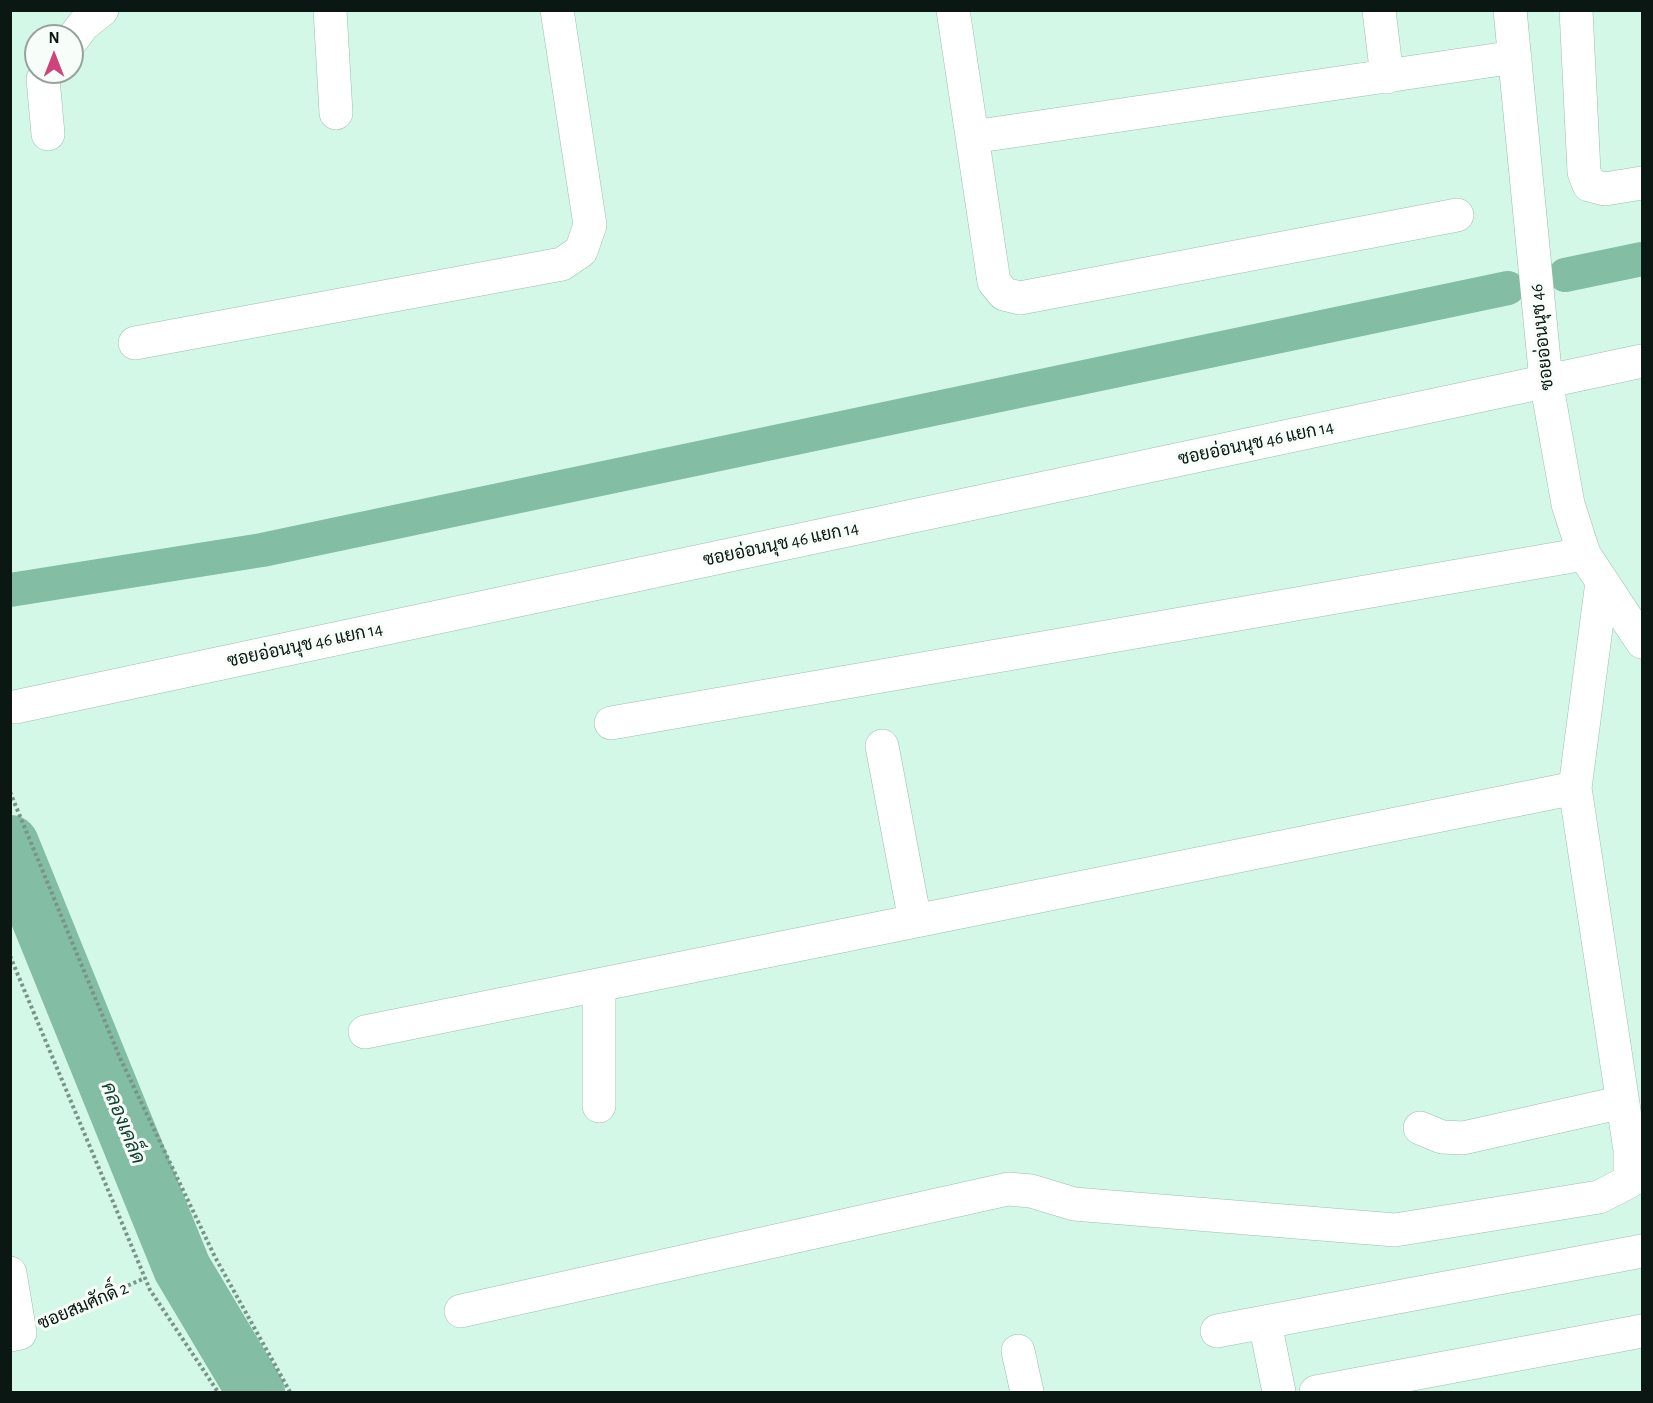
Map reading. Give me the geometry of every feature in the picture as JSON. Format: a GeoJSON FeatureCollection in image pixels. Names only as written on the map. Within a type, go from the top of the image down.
{"type":"FeatureCollection","features":[{"type":"Feature","properties":{"kind":"street"},"geometry":{"type":"LineString","coordinates":[[84,24],[102,10]]}},
{"type":"Feature","properties":{"kind":"street"},"geometry":{"type":"LineString","coordinates":[[330,10],[336,113]]}},
{"type":"Feature","properties":{"kind":"street"},"geometry":{"type":"LineString","coordinates":[[135,343],[562,264],[581,251],[590,225],[557,10]]}},
{"type":"Feature","properties":{"kind":"street"},"geometry":{"type":"LineString","coordinates":[[953,10],[994,282],[1004,294],[1020,298],[1457,215]]}},
{"type":"Feature","properties":{"kind":"street"},"geometry":{"type":"LineString","coordinates":[[1379,10],[1388,77]]}},
{"type":"Feature","properties":{"kind":"street","name":"ซอยอ่อนนุช 46"},"geometry":{"type":"LineString","coordinates":[[1510,10],[1546,381],[1568,504],[1584,554],[1642,642]]}},
{"type":"Feature","properties":{"kind":"street"},"geometry":{"type":"LineString","coordinates":[[1575,10],[1584,172],[1589,185],[1605,189],[1642,183]]}},
{"type":"Feature","properties":{"kind":"street"},"geometry":{"type":"LineString","coordinates":[[972,137],[1515,57]]}},
{"type":"Feature","properties":{"kind":"street"},"geometry":{"type":"LineString","coordinates":[[43,84],[48,134]]}},
{"type":"Feature","properties":{"kind":"street","name":"ซอยอ่อนนุช 46 แยก 14"},"geometry":{"type":"LineString","coordinates":[[15,707],[1642,361]]}},
{"type":"Feature","properties":{"kind":"street"},"geometry":{"type":"LineString","coordinates":[[611,723],[1584,554]]}},
{"type":"Feature","properties":{"kind":"street"},"geometry":{"type":"LineString","coordinates":[[461,1311],[1008,1189],[1031,1191],[1074,1204],[1395,1230],[1599,1197],[1630,1180],[1630,1150],[1575,788],[1602,582]]}},
{"type":"Feature","properties":{"kind":"street"},"geometry":{"type":"LineString","coordinates":[[882,746],[915,921]]}},
{"type":"Feature","properties":{"kind":"street"},"geometry":{"type":"LineString","coordinates":[[365,1032],[1575,788]]}},
{"type":"Feature","properties":{"kind":"street"},"geometry":{"type":"LineString","coordinates":[[599,985],[599,1106]]}},
{"type":"Feature","properties":{"kind":"street"},"geometry":{"type":"LineString","coordinates":[[1420,1128],[1442,1137],[1463,1138],[1623,1102]]}},
{"type":"Feature","properties":{"kind":"street"},"geometry":{"type":"LineString","coordinates":[[1217,1331],[1642,1251]]}},
{"type":"Feature","properties":{"kind":"street","name":"ซอยสมศักดิ์ 2"},"geometry":{"type":"LineString","coordinates":[[10,1273],[15,1334]]}},
{"type":"Feature","properties":{"kind":"street"},"geometry":{"type":"LineString","coordinates":[[1265,1323],[1279,1392]]}},
{"type":"Feature","properties":{"kind":"street"},"geometry":{"type":"LineString","coordinates":[[1316,1392],[1642,1331]]}},
{"type":"Feature","properties":{"kind":"street"},"geometry":{"type":"LineString","coordinates":[[1018,1351],[1027,1392]]}},
{"type":"Feature","properties":{"kind":"path"},"geometry":{"type":"LineString","coordinates":[[10,792],[120,1058],[215,1257],[290,1392]]}},
{"type":"Feature","properties":{"kind":"path"},"geometry":{"type":"LineString","coordinates":[[10,956],[150,1290],[218,1392]]}},
{"type":"Feature","properties":{"kind":"path","name":"ซอยสมศักดิ์ 2"},"geometry":{"type":"LineString","coordinates":[[15,1334],[145,1278]]}},
{"type":"Feature","properties":{"kind":"waterway"},"geometry":{"type":"LineString","coordinates":[[1565,275],[1642,259]]}},
{"type":"Feature","properties":{"kind":"waterway"},"geometry":{"type":"LineString","coordinates":[[10,590],[262,550],[1508,288]]}},
{"type":"Feature","properties":{"kind":"waterway","name":"คลองเคล็ด"},"geometry":{"type":"LineString","coordinates":[[10,844],[182,1268],[256,1392]]}}]}
